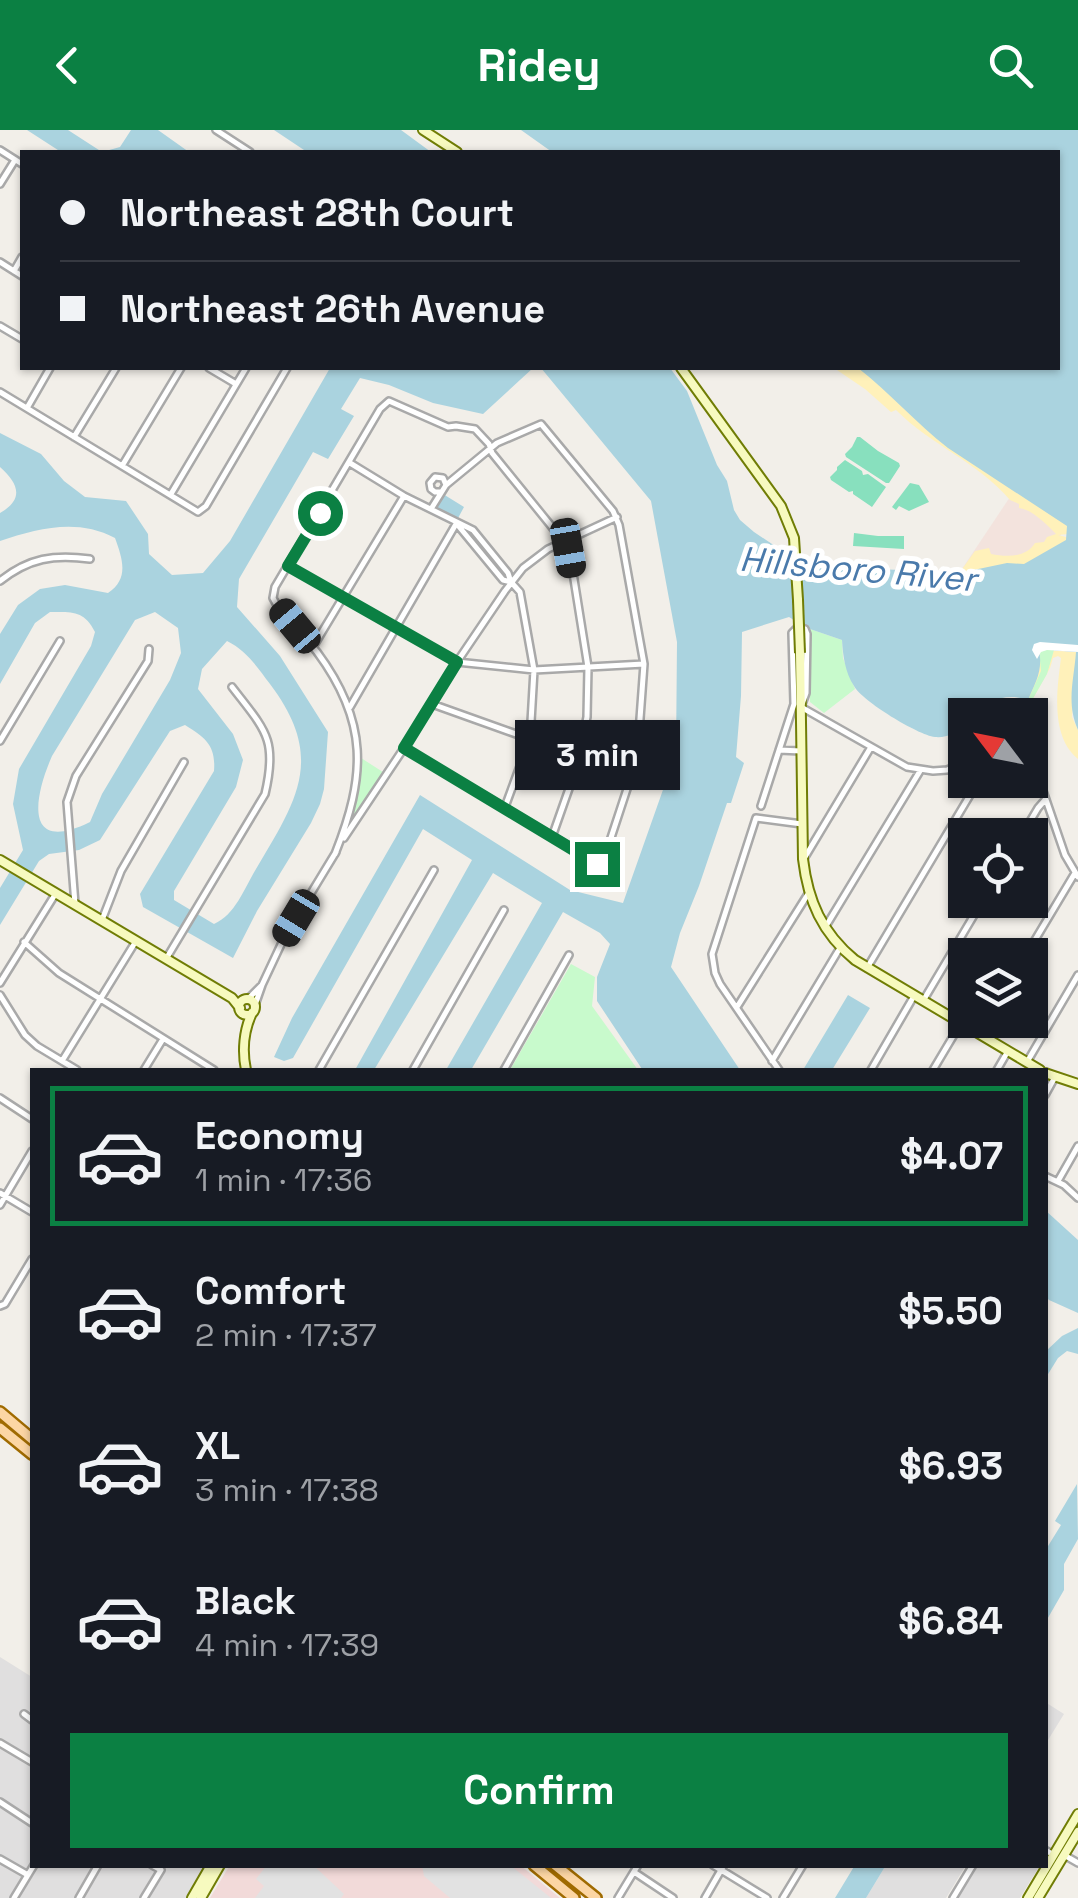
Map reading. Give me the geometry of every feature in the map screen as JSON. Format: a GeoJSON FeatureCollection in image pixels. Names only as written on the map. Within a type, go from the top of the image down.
{"type":"FeatureCollection","features":[{"type":"Feature","properties":{"kind":"main road"},"geometry":{"type":"LineString","coordinates":[[424,130],[455,150]]}},
{"type":"Feature","properties":{"kind":"main road"},"geometry":{"type":"LineString","coordinates":[[683,370],[772,490],[789,523],[797,556],[803,859],[808,894],[824,928],[840,948],[948,1016]]}},
{"type":"Feature","properties":{"kind":"main road"},"geometry":{"type":"LineString","coordinates":[[0,860],[247,1006],[245,1068]]}},
{"type":"Feature","properties":{"kind":"main road"},"geometry":{"type":"LineString","coordinates":[[987,1038],[1037,1068]]}},
{"type":"Feature","properties":{"kind":"main road"},"geometry":{"type":"LineString","coordinates":[[1048,1074],[1078,1083]]}},
{"type":"Feature","properties":{"kind":"main road"},"geometry":{"type":"LineString","coordinates":[[0,1412],[30,1437]]}},
{"type":"Feature","properties":{"kind":"main road"},"geometry":{"type":"LineString","coordinates":[[0,1428],[30,1452]]}},
{"type":"Feature","properties":{"kind":"main road"},"geometry":{"type":"LineString","coordinates":[[1052,1875],[1056,1862],[1049,1852],[1078,1814]]}},
{"type":"Feature","properties":{"kind":"main road"},"geometry":{"type":"LineString","coordinates":[[1038,1898],[1078,1832]]}},
{"type":"Feature","properties":{"kind":"main road"},"geometry":{"type":"LineString","coordinates":[[192,1898],[209,1868]]}},
{"type":"Feature","properties":{"kind":"main road"},"geometry":{"type":"LineString","coordinates":[[200,1898],[218,1868]]}},
{"type":"Feature","properties":{"kind":"main road"},"geometry":{"type":"LineString","coordinates":[[538,1868],[574,1898]]}},
{"type":"Feature","properties":{"kind":"main road"},"geometry":{"type":"LineString","coordinates":[[559,1868],[596,1898]]}},
{"type":"Feature","properties":{"kind":"main road"},"geometry":{"type":"LineString","coordinates":[[1028,1898],[1042,1868]]}},
{"type":"Feature","properties":{"kind":"street"},"geometry":{"type":"LineString","coordinates":[[216,130],[247,150]]}},
{"type":"Feature","properties":{"kind":"street"},"geometry":{"type":"LineString","coordinates":[[0,150],[20,163]]}},
{"type":"Feature","properties":{"kind":"street"},"geometry":{"type":"LineString","coordinates":[[0,184],[15,160]]}},
{"type":"Feature","properties":{"kind":"street"},"geometry":{"type":"LineString","coordinates":[[14,271],[20,260]]}},
{"type":"Feature","properties":{"kind":"street"},"geometry":{"type":"LineString","coordinates":[[0,262],[20,275]]}},
{"type":"Feature","properties":{"kind":"street"},"geometry":{"type":"LineString","coordinates":[[27,408],[49,370]]}},
{"type":"Feature","properties":{"kind":"street"},"geometry":{"type":"LineString","coordinates":[[74,437],[115,370]]}},
{"type":"Feature","properties":{"kind":"street"},"geometry":{"type":"LineString","coordinates":[[122,466],[180,370]]}},
{"type":"Feature","properties":{"kind":"street"},"geometry":{"type":"LineString","coordinates":[[212,370],[236,384]]}},
{"type":"Feature","properties":{"kind":"street"},"geometry":{"type":"LineString","coordinates":[[171,494],[245,370]]}},
{"type":"Feature","properties":{"kind":"street"},"geometry":{"type":"LineString","coordinates":[[0,392],[202,511],[286,370]]}},
{"type":"Feature","properties":{"kind":"street"},"geometry":{"type":"LineString","coordinates":[[335,854],[353,805],[358,774],[350,707],[332,672],[277,605],[275,587],[389,401],[452,427],[476,430],[568,548],[588,667],[586,717],[577,766],[552,836]]}},
{"type":"Feature","properties":{"kind":"street"},"geometry":{"type":"LineString","coordinates":[[404,748],[597,864],[604,859],[638,746],[644,664],[617,517],[541,424],[490,448],[443,488],[431,509]]}},
{"type":"Feature","properties":{"kind":"street"},"geometry":{"type":"LineString","coordinates":[[350,463],[456,523],[503,580],[520,592],[534,670],[530,739],[505,807]]}},
{"type":"Feature","properties":{"kind":"street"},"geometry":{"type":"LineString","coordinates":[[313,648],[404,496]]}},
{"type":"Feature","properties":{"kind":"street"},"geometry":{"type":"LineString","coordinates":[[247,1006],[361,810],[511,582],[535,558],[617,517]]}},
{"type":"Feature","properties":{"kind":"street"},"geometry":{"type":"LineString","coordinates":[[350,707],[456,523]]}},
{"type":"Feature","properties":{"kind":"street"},"geometry":{"type":"LineString","coordinates":[[0,581],[40,558],[90,559]]}},
{"type":"Feature","properties":{"kind":"street"},"geometry":{"type":"LineString","coordinates":[[288,566],[457,662],[534,670],[644,664]]}},
{"type":"Feature","properties":{"kind":"street"},"geometry":{"type":"LineString","coordinates":[[761,806],[794,704],[795,628],[804,628],[807,634],[808,674],[800,706],[896,762],[920,771],[948,770]]}},
{"type":"Feature","properties":{"kind":"street"},"geometry":{"type":"LineString","coordinates":[[0,740],[60,641]]}},
{"type":"Feature","properties":{"kind":"street"},"geometry":{"type":"LineString","coordinates":[[75,905],[66,802],[76,776],[148,661],[149,650]]}},
{"type":"Feature","properties":{"kind":"street"},"geometry":{"type":"LineString","coordinates":[[166,959],[265,794],[272,764],[268,738],[232,688]]}},
{"type":"Feature","properties":{"kind":"street"},"geometry":{"type":"LineString","coordinates":[[432,704],[530,739]]}},
{"type":"Feature","properties":{"kind":"street"},"geometry":{"type":"LineString","coordinates":[[803,859],[871,747]]}},
{"type":"Feature","properties":{"kind":"street"},"geometry":{"type":"LineString","coordinates":[[779,750],[801,751]]}},
{"type":"Feature","properties":{"kind":"street"},"geometry":{"type":"LineString","coordinates":[[102,920],[121,871],[184,762]]}},
{"type":"Feature","properties":{"kind":"street"},"geometry":{"type":"LineString","coordinates":[[824,928],[920,771]]}},
{"type":"Feature","properties":{"kind":"street"},"geometry":{"type":"LineString","coordinates":[[867,968],[968,798]]}},
{"type":"Feature","properties":{"kind":"street"},"geometry":{"type":"LineString","coordinates":[[1032,818],[1046,800],[1076,875],[1037,938]]}},
{"type":"Feature","properties":{"kind":"street"},"geometry":{"type":"LineString","coordinates":[[778,1068],[714,973],[712,954],[756,818],[802,824]]}},
{"type":"Feature","properties":{"kind":"street"},"geometry":{"type":"LineString","coordinates":[[320,1068],[434,870]]}},
{"type":"Feature","properties":{"kind":"street"},"geometry":{"type":"LineString","coordinates":[[0,982],[56,893]]}},
{"type":"Feature","properties":{"kind":"street"},"geometry":{"type":"LineString","coordinates":[[737,1008],[808,894]]}},
{"type":"Feature","properties":{"kind":"street"},"geometry":{"type":"LineString","coordinates":[[414,1068],[504,910]]}},
{"type":"Feature","properties":{"kind":"street"},"geometry":{"type":"LineString","coordinates":[[923,1002],[972,918]]}},
{"type":"Feature","properties":{"kind":"street"},"geometry":{"type":"LineString","coordinates":[[62,1061],[136,940]]}},
{"type":"Feature","properties":{"kind":"street"},"geometry":{"type":"LineString","coordinates":[[24,942],[59,973],[211,1068]]}},
{"type":"Feature","properties":{"kind":"street"},"geometry":{"type":"LineString","coordinates":[[772,1061],[840,948]]}},
{"type":"Feature","properties":{"kind":"street"},"geometry":{"type":"LineString","coordinates":[[505,1068],[570,956]]}},
{"type":"Feature","properties":{"kind":"street"},"geometry":{"type":"LineString","coordinates":[[1027,1062],[1078,975]]}},
{"type":"Feature","properties":{"kind":"street"},"geometry":{"type":"LineString","coordinates":[[0,995],[25,1035],[74,1068]]}},
{"type":"Feature","properties":{"kind":"street"},"geometry":{"type":"LineString","coordinates":[[873,1068],[914,996]]}},
{"type":"Feature","properties":{"kind":"street"},"geometry":{"type":"LineString","coordinates":[[933,1068],[952,1038]]}},
{"type":"Feature","properties":{"kind":"street"},"geometry":{"type":"LineString","coordinates":[[145,1068],[163,1040]]}},
{"type":"Feature","properties":{"kind":"street"},"geometry":{"type":"LineString","coordinates":[[998,1068],[1008,1051]]}},
{"type":"Feature","properties":{"kind":"street"},"geometry":{"type":"LineString","coordinates":[[1048,1090],[1055,1077]]}},
{"type":"Feature","properties":{"kind":"street"},"geometry":{"type":"LineString","coordinates":[[0,1098],[30,1117]]}},
{"type":"Feature","properties":{"kind":"street"},"geometry":{"type":"LineString","coordinates":[[1058,1181],[1078,1146]]}},
{"type":"Feature","properties":{"kind":"street"},"geometry":{"type":"LineString","coordinates":[[0,1205],[30,1154]]}},
{"type":"Feature","properties":{"kind":"street"},"geometry":{"type":"LineString","coordinates":[[1048,1177],[1078,1198]]}},
{"type":"Feature","properties":{"kind":"street"},"geometry":{"type":"LineString","coordinates":[[3,1195],[30,1211]]}},
{"type":"Feature","properties":{"kind":"street"},"geometry":{"type":"LineString","coordinates":[[1,1306],[6,1304],[30,1262]]}},
{"type":"Feature","properties":{"kind":"street"},"geometry":{"type":"LineString","coordinates":[[24,1714],[30,1718]]}},
{"type":"Feature","properties":{"kind":"street"},"geometry":{"type":"LineString","coordinates":[[0,1744],[30,1761]]}},
{"type":"Feature","properties":{"kind":"street"},"geometry":{"type":"LineString","coordinates":[[0,1802],[30,1821]]}},
{"type":"Feature","properties":{"kind":"street"},"geometry":{"type":"LineString","coordinates":[[1064,1854],[1078,1863]]}},
{"type":"Feature","properties":{"kind":"street"},"geometry":{"type":"LineString","coordinates":[[0,1859],[28,1875]]}},
{"type":"Feature","properties":{"kind":"street"},"geometry":{"type":"LineString","coordinates":[[14,1898],[32,1868]]}},
{"type":"Feature","properties":{"kind":"street"},"geometry":{"type":"LineString","coordinates":[[79,1898],[96,1868]]}},
{"type":"Feature","properties":{"kind":"street"},"geometry":{"type":"LineString","coordinates":[[144,1898],[161,1870],[157,1868]]}},
{"type":"Feature","properties":{"kind":"street"},"geometry":{"type":"LineString","coordinates":[[618,1898],[636,1868],[673,1898]]}},
{"type":"Feature","properties":{"kind":"street"},"geometry":{"type":"LineString","coordinates":[[704,1898],[722,1868],[767,1898]]}},
{"type":"Feature","properties":{"kind":"street"},"geometry":{"type":"LineString","coordinates":[[784,1898],[801,1868]]}},
{"type":"Feature","properties":{"kind":"street"},"geometry":{"type":"LineString","coordinates":[[954,1898],[971,1868]]}},
{"type":"Feature","properties":{"kind":"shaded area"},"geometry":{"type":"Polygon","coordinates":[[[1014,491],[1067,526],[1053,546],[960,572],[1014,491]]]}},
{"type":"Feature","properties":{"kind":"shaded area"},"geometry":{"type":"Polygon","coordinates":[[[0,1657],[30,1676],[30,1868],[204,1868],[186,1898],[0,1898],[0,1657]]]}},
{"type":"Feature","properties":{"kind":"shaded area"},"geometry":{"type":"Polygon","coordinates":[[[1048,1704],[1064,1714],[1048,1740],[1048,1704]]]}},
{"type":"Feature","properties":{"kind":"shaded area"},"geometry":{"type":"Polygon","coordinates":[[[228,1868],[524,1868],[560,1898],[210,1898],[228,1868]]]}},
{"type":"Feature","properties":{"kind":"shaded area"},"geometry":{"type":"Polygon","coordinates":[[[265,1868],[316,1868],[344,1894],[341,1898],[255,1898],[264,1886],[256,1879],[265,1868]]]}},
{"type":"Feature","properties":{"kind":"shaded area"},"geometry":{"type":"Polygon","coordinates":[[[423,1868],[514,1868],[551,1898],[450,1898],[424,1876],[423,1868]]]}},
{"type":"Feature","properties":{"kind":"shaded area"},"geometry":{"type":"Polygon","coordinates":[[[884,1868],[964,1868],[946,1898],[866,1898],[884,1868]]]}},
{"type":"Feature","properties":{"kind":"shaded area"},"geometry":{"type":"Polygon","coordinates":[[[976,1868],[1038,1868],[1020,1898],[958,1898],[976,1868]]]}},
{"type":"Feature","properties":{"kind":"sand"},"geometry":{"type":"Polygon","coordinates":[[[837,370],[903,370],[1078,533],[1058,535],[1070,538],[1078,579],[960,572],[975,551],[989,548],[991,554],[1015,555],[1056,534],[1034,514],[1019,508],[984,475],[896,410],[891,412],[837,370]]]}},
{"type":"Feature","properties":{"kind":"sand"},"geometry":{"type":"Polygon","coordinates":[[[1039,650],[1077,652],[1072,717],[1078,730],[1078,759],[1059,725],[1061,658],[1053,658],[1033,698],[1028,698],[1039,650]]]}},
{"type":"Feature","properties":{"kind":"green space"},"geometry":{"type":"Polygon","coordinates":[[[857,437],[899,463],[889,483],[846,457],[857,437]]]}},
{"type":"Feature","properties":{"kind":"green space"},"geometry":{"type":"Polygon","coordinates":[[[845,460],[886,487],[872,507],[831,480],[845,460]]]}},
{"type":"Feature","properties":{"kind":"green space"},"geometry":{"type":"Polygon","coordinates":[[[910,483],[919,485],[929,502],[909,511],[899,506],[896,510],[892,507],[910,483]]]}},
{"type":"Feature","properties":{"kind":"green space"},"geometry":{"type":"Polygon","coordinates":[[[854,533],[904,536],[904,549],[853,546],[854,533]]]}},
{"type":"Feature","properties":{"kind":"green space"},"geometry":{"type":"Polygon","coordinates":[[[810,629],[842,640],[843,658],[855,689],[824,713],[810,702],[810,629]]]}},
{"type":"Feature","properties":{"kind":"green space"},"geometry":{"type":"Polygon","coordinates":[[[1039,650],[1054,650],[1047,674],[1033,698],[1029,698],[1041,671],[1039,650]]]}},
{"type":"Feature","properties":{"kind":"green space"},"geometry":{"type":"Polygon","coordinates":[[[358,756],[386,774],[350,829],[348,822],[358,756]]]}},
{"type":"Feature","properties":{"kind":"green space"},"geometry":{"type":"Polygon","coordinates":[[[571,964],[595,977],[592,1006],[637,1068],[511,1068],[571,964]]]}},
{"type":"Feature","properties":{"kind":"water"},"geometry":{"type":"Polygon","coordinates":[[[27,130],[68,130],[99,150],[58,150],[27,130]]]}},
{"type":"Feature","properties":{"kind":"water"},"geometry":{"type":"Polygon","coordinates":[[[131,130],[158,130],[186,150],[109,150],[120,147],[131,130]]]}},
{"type":"Feature","properties":{"kind":"water"},"geometry":{"type":"Polygon","coordinates":[[[274,130],[401,130],[428,150],[304,150],[274,130]]]}},
{"type":"Feature","properties":{"kind":"water","name":"Hillsboro River"},"geometry":{"type":"Polygon","coordinates":[[[521,130],[1078,130],[1078,730],[1072,701],[1076,652],[1039,649],[1039,670],[1029,698],[948,698],[948,736],[935,737],[891,716],[859,692],[847,670],[842,640],[789,617],[742,632],[736,757],[744,763],[671,967],[739,1068],[641,1068],[597,1001],[597,977],[610,944],[600,933],[563,912],[472,1068],[447,1068],[542,903],[493,873],[375,1068],[356,1068],[472,860],[423,829],[293,1058],[284,1061],[274,1057],[292,1018],[420,795],[570,890],[623,903],[676,753],[677,642],[651,501],[543,370],[671,370],[687,391],[727,481],[734,510],[740,520],[778,548],[780,566],[964,572],[1007,563],[1024,564],[1066,540],[1067,526],[948,448],[860,370],[1060,370],[1060,150],[549,150],[521,130]]]}},
{"type":"Feature","properties":{"kind":"water"},"geometry":{"type":"Polygon","coordinates":[[[329,370],[531,370],[483,414],[433,403],[360,378],[341,409],[354,416],[328,459],[313,452],[239,579],[237,607],[280,656],[328,732],[320,804],[233,958],[143,907],[140,894],[214,771],[208,744],[185,725],[170,731],[100,840],[79,850],[49,854],[39,861],[0,925],[0,888],[23,850],[13,804],[19,769],[91,646],[95,632],[82,616],[50,612],[35,623],[0,684],[0,634],[18,605],[40,589],[65,585],[108,593],[119,582],[122,568],[115,538],[87,528],[43,529],[0,541],[0,513],[13,502],[16,491],[0,467],[0,433],[41,454],[64,481],[85,497],[126,501],[148,534],[149,554],[172,575],[203,573],[230,541],[329,370]],[[155,612],[135,620],[52,756],[38,804],[44,826],[53,831],[68,830],[90,822],[102,794],[170,680],[181,653],[178,628],[155,612]],[[227,641],[202,669],[198,689],[233,734],[243,760],[236,787],[174,891],[174,900],[214,924],[238,901],[283,821],[293,800],[301,757],[287,710],[240,650],[227,641]]]}},
{"type":"Feature","properties":{"kind":"water"},"geometry":{"type":"Polygon","coordinates":[[[443,494],[464,507],[457,520],[435,507],[443,494]]]}},
{"type":"Feature","properties":{"kind":"water"},"geometry":{"type":"Polygon","coordinates":[[[848,995],[870,1008],[833,1068],[804,1068],[848,995]]]}},
{"type":"Feature","properties":{"kind":"water"},"geometry":{"type":"Polygon","coordinates":[[[1048,1213],[1078,1240],[1078,1313],[1049,1300],[1048,1213]]]}},
{"type":"Feature","properties":{"kind":"water"},"geometry":{"type":"Polygon","coordinates":[[[1078,1328],[1078,1354],[1067,1351],[1048,1374],[1048,1349],[1078,1328]]]}},
{"type":"Feature","properties":{"kind":"water"},"geometry":{"type":"Polygon","coordinates":[[[1077,1484],[1078,1539],[1064,1564],[1064,1590],[1048,1618],[1048,1546],[1061,1525],[1055,1521],[1077,1484]]]}},
{"type":"Feature","properties":{"kind":"water"},"geometry":{"type":"Polygon","coordinates":[[[853,1868],[884,1868],[866,1898],[835,1898],[853,1868]]]}},
{"type":"Feature","properties":{"kind":"pier"},"geometry":{"type":"Polygon","coordinates":[[[1040,642],[1078,645],[1078,652],[1047,650],[1037,659],[1032,650],[1040,642]]]}},
{"type":"Feature","properties":{"kind":"route"},"geometry":{"type":"LineString","coordinates":[[320,513],[288,566],[457,662],[404,748],[597,864]]}}]}
